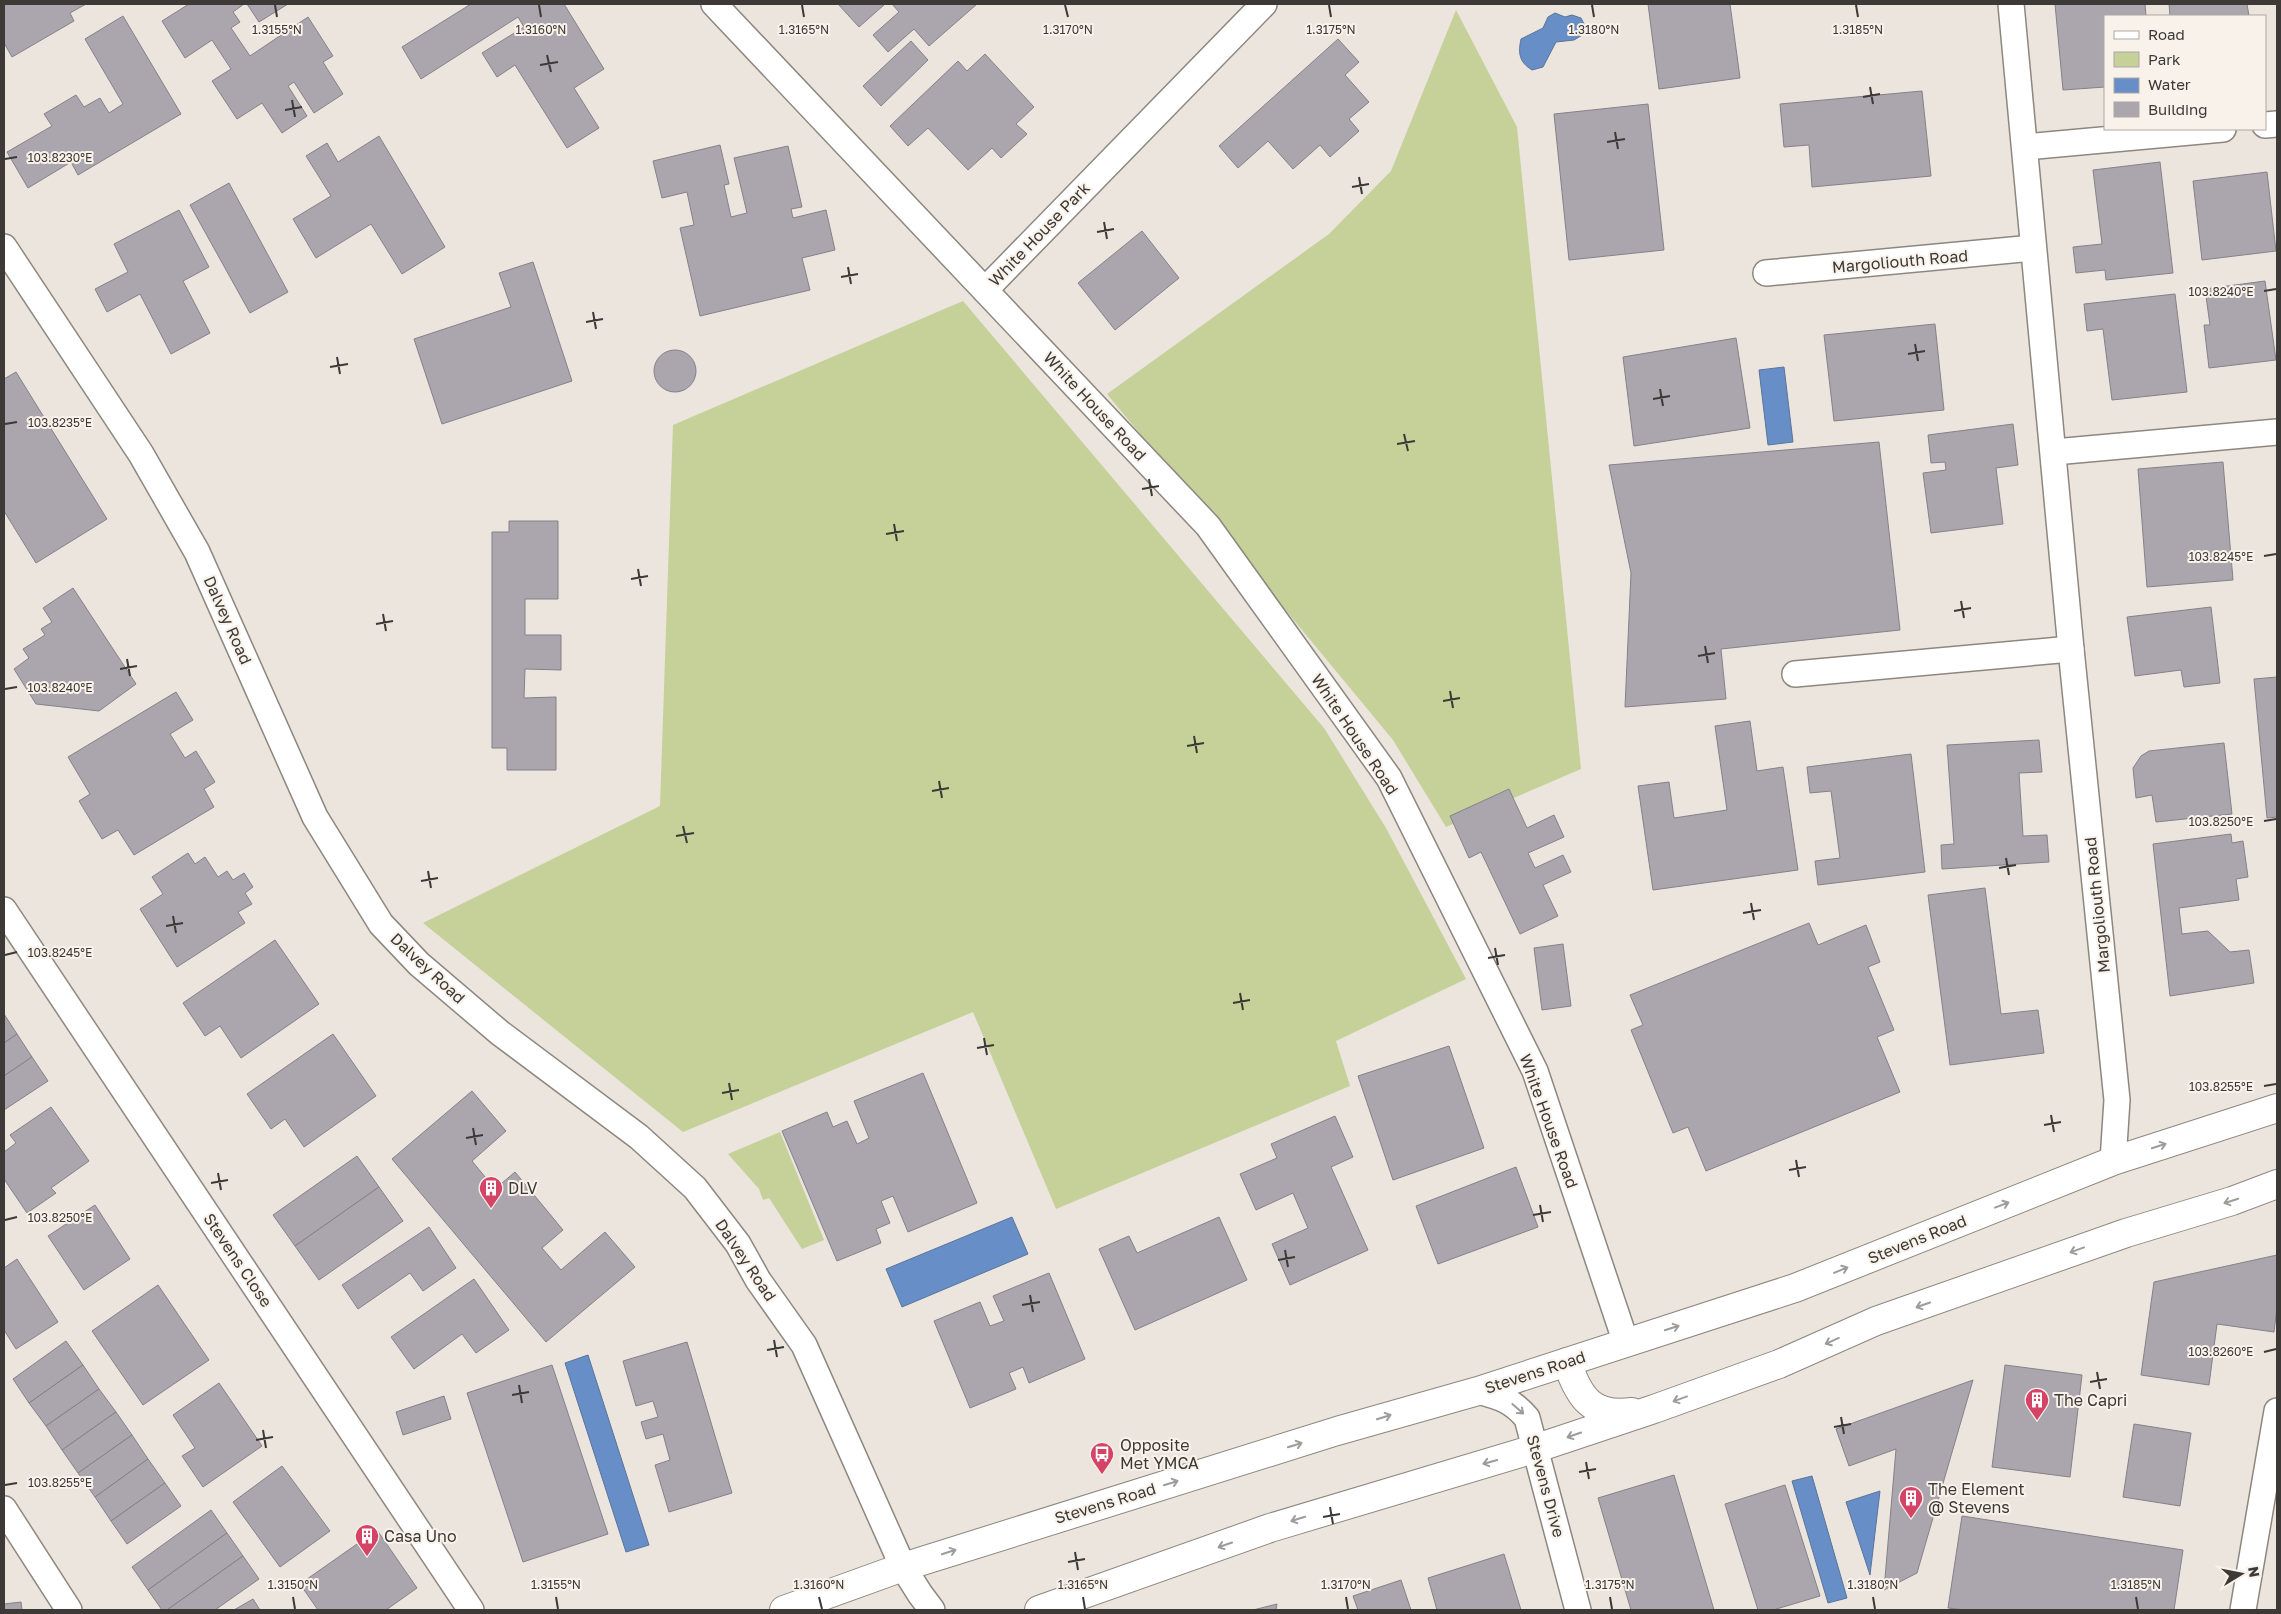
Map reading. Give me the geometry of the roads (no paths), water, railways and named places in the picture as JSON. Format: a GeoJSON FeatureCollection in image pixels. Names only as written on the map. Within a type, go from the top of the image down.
{"type":"FeatureCollection","features":[{"type":"Feature","properties":{"kind":"main road","name":"Stevens Road"},"geometry":{"type":"LineString","coordinates":[[784,1610],[903,1567],[1338,1431],[1478,1391],[1795,1288],[2113,1161],[2277,1108]]}},
{"type":"Feature","properties":{"kind":"main road"},"geometry":{"type":"LineString","coordinates":[[1038,1610],[1270,1528],[1537,1448],[1654,1409],[1779,1364],[1876,1321],[2126,1233],[2232,1201],[2277,1184]]}},
{"type":"Feature","properties":{"kind":"main road"},"geometry":{"type":"LineString","coordinates":[[1567,1362],[1578,1390],[1586,1401],[1599,1410],[1617,1414],[1654,1409]]}},
{"type":"Feature","properties":{"kind":"street","name":"White House Park"},"geometry":{"type":"LineString","coordinates":[[714,4],[984,290],[1264,4]]}},
{"type":"Feature","properties":{"kind":"street","name":"Margoliouth Road"},"geometry":{"type":"LineString","coordinates":[[2011,4],[2026,147],[2033,248],[2054,452],[2071,649],[2117,1100],[2113,1161]]}},
{"type":"Feature","properties":{"kind":"street"},"geometry":{"type":"LineString","coordinates":[[2026,147],[2212,130]]}},
{"type":"Feature","properties":{"kind":"street","name":"Dalvey Road"},"geometry":{"type":"LineString","coordinates":[[4,247],[141,454],[197,552],[315,817],[382,924],[419,964],[493,1027],[639,1137],[695,1188],[738,1244],[758,1280],[804,1345],[903,1567],[932,1610]]}},
{"type":"Feature","properties":{"kind":"street","name":"Margoliouth Road"},"geometry":{"type":"LineString","coordinates":[[1766,274],[2033,248]]}},
{"type":"Feature","properties":{"kind":"street","name":"White House Road"},"geometry":{"type":"LineString","coordinates":[[984,290],[1208,526],[1389,778],[1535,1071],[1626,1343]]}},
{"type":"Feature","properties":{"kind":"street"},"geometry":{"type":"LineString","coordinates":[[2054,452],[2277,432]]}},
{"type":"Feature","properties":{"kind":"street"},"geometry":{"type":"LineString","coordinates":[[1795,674],[2071,649]]}},
{"type":"Feature","properties":{"kind":"street","name":"Stevens Close"},"geometry":{"type":"LineString","coordinates":[[4,910],[472,1610]]}},
{"type":"Feature","properties":{"kind":"street","name":"Stevens Drive"},"geometry":{"type":"LineString","coordinates":[[1478,1391],[1503,1397],[1519,1408],[1527,1418],[1537,1448],[1578,1610]]}},
{"type":"Feature","properties":{"kind":"street"},"geometry":{"type":"LineString","coordinates":[[2243,1610],[2277,1411]]}},
{"type":"Feature","properties":{"kind":"street"},"geometry":{"type":"LineString","coordinates":[[4,1509],[70,1610]]}},
{"type":"Feature","properties":{"kind":"water"},"geometry":{"type":"Polygon","coordinates":[[[1555,13],[1565,17],[1572,15],[1581,18],[1585,26],[1584,34],[1574,40],[1556,42],[1543,67],[1532,70],[1524,64],[1520,57],[1521,39],[1543,28],[1548,17],[1555,13]]]}},
{"type":"Feature","properties":{"kind":"water"},"geometry":{"type":"Polygon","coordinates":[[[1784,367],[1793,442],[1768,445],[1759,370],[1784,367]]]}},
{"type":"Feature","properties":{"kind":"water"},"geometry":{"type":"Polygon","coordinates":[[[1012,1217],[1028,1254],[902,1307],[886,1269],[1012,1217]]]}},
{"type":"Feature","properties":{"kind":"water"},"geometry":{"type":"Polygon","coordinates":[[[588,1355],[649,1545],[626,1552],[565,1363],[588,1355]]]}},
{"type":"Feature","properties":{"kind":"water"},"geometry":{"type":"Polygon","coordinates":[[[1812,1476],[1847,1598],[1828,1603],[1792,1481],[1812,1476]]]}},
{"type":"Feature","properties":{"kind":"water"},"geometry":{"type":"Polygon","coordinates":[[[1880,1491],[1870,1575],[1846,1502],[1880,1491]]]}},
{"type":"Feature","properties":{"kind":"place","name":"DLV"},"geometry":{"type":"Point","coordinates":[491,1209]}},
{"type":"Feature","properties":{"kind":"place","name":"The Capri"},"geometry":{"type":"Point","coordinates":[2037,1421]}},
{"type":"Feature","properties":{"kind":"place","name":"Opposite Met YMCA"},"geometry":{"type":"Point","coordinates":[1102,1475]}},
{"type":"Feature","properties":{"kind":"place","name":"The Element @ Stevens"},"geometry":{"type":"Point","coordinates":[1911,1519]}},
{"type":"Feature","properties":{"kind":"place","name":"Casa Uno"},"geometry":{"type":"Point","coordinates":[367,1557]}}]}
